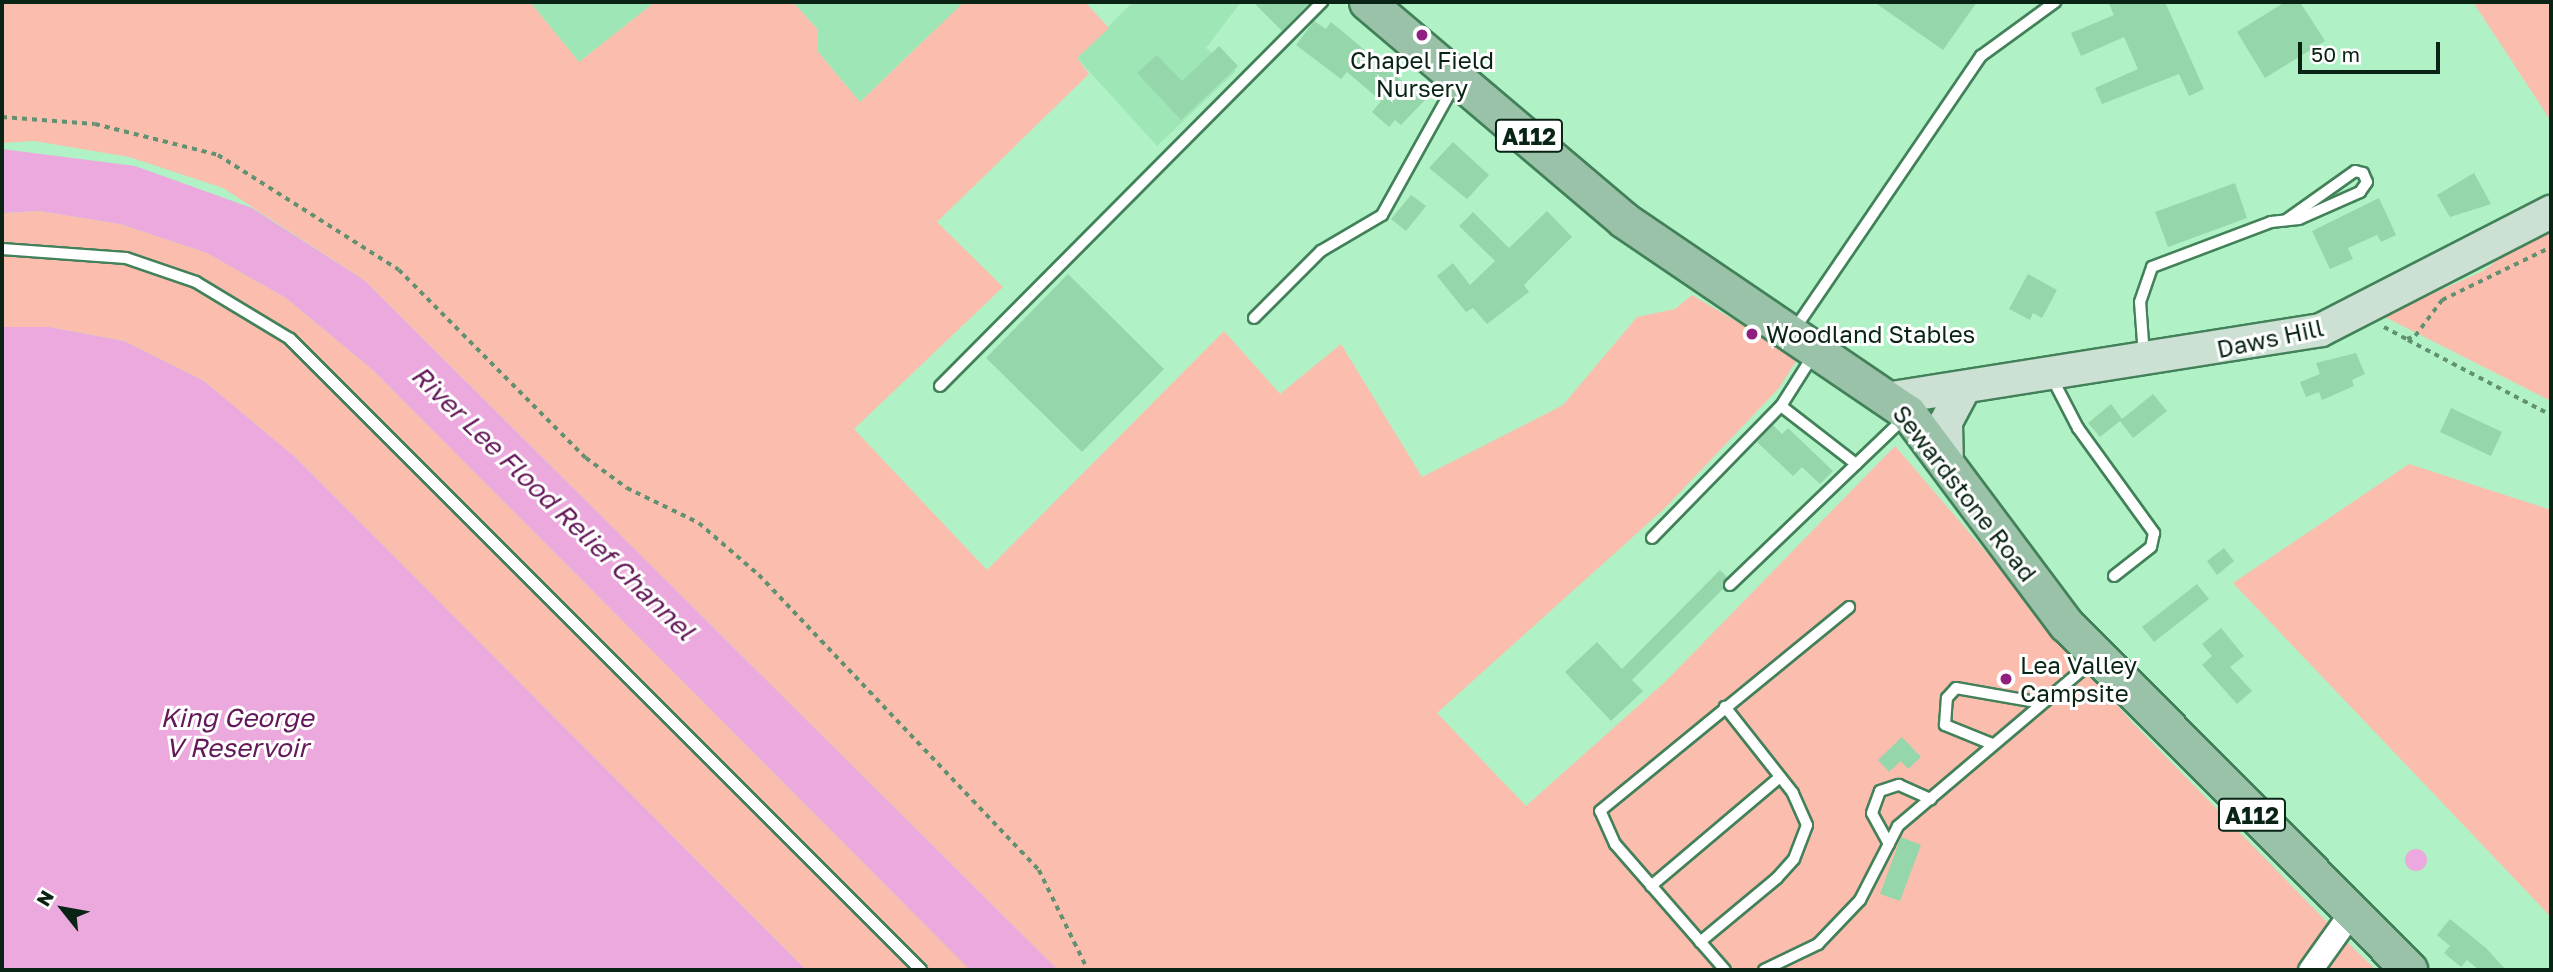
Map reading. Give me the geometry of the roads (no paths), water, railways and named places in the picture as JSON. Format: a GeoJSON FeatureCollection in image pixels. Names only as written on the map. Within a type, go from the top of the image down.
{"type":"FeatureCollection","features":[{"type":"Feature","properties":{"kind":"main road","name":"Sewardstone Road"},"geometry":{"type":"LineString","coordinates":[[1367,2],[1460,75],[1624,220],[1900,406],[2097,657],[2350,914],[2409,970]]}},
{"type":"Feature","properties":{"kind":"street","name":"Daws Hill"},"geometry":{"type":"LineString","coordinates":[[1900,406],[1963,390],[2281,340],[2359,313],[2551,212]]}},
{"type":"Feature","properties":{"kind":"street"},"geometry":{"type":"LineString","coordinates":[[1947,467],[1946,422],[1963,390]]}},
{"type":"Feature","properties":{"kind":"street"},"geometry":{"type":"LineString","coordinates":[[2310,970],[2350,914]]}},
{"type":"Feature","properties":{"kind":"lane"},"geometry":{"type":"LineString","coordinates":[[940,386],[1322,2]]}},
{"type":"Feature","properties":{"kind":"lane"},"geometry":{"type":"LineString","coordinates":[[1652,538],[1782,405],[1805,341],[1807,303],[1981,56],[2055,2]]}},
{"type":"Feature","properties":{"kind":"lane"},"geometry":{"type":"LineString","coordinates":[[1254,318],[1321,251],[1382,215],[1460,75]]}},
{"type":"Feature","properties":{"kind":"lane"},"geometry":{"type":"LineString","coordinates":[[2144,362],[2139,312],[2152,267],[2286,220],[2360,192],[2367,183],[2363,173],[2355,171],[2286,220]]}},
{"type":"Feature","properties":{"kind":"lane"},"geometry":{"type":"LineString","coordinates":[[2,248],[126,258],[197,282],[290,339],[921,970]]}},
{"type":"Feature","properties":{"kind":"lane"},"geometry":{"type":"LineString","coordinates":[[2051,376],[2078,428],[2154,533],[2151,547],[2114,576]]}},
{"type":"Feature","properties":{"kind":"lane"},"geometry":{"type":"LineString","coordinates":[[1782,405],[1856,464]]}},
{"type":"Feature","properties":{"kind":"lane"},"geometry":{"type":"LineString","coordinates":[[1730,585],[1856,464],[1900,406]]}},
{"type":"Feature","properties":{"kind":"lane"},"geometry":{"type":"LineString","coordinates":[[1725,970],[1604,830],[1600,811],[1849,607]]}},
{"type":"Feature","properties":{"kind":"lane"},"geometry":{"type":"LineString","coordinates":[[1764,970],[1818,944],[1860,900],[1898,826],[2097,657]]}},
{"type":"Feature","properties":{"kind":"lane"},"geometry":{"type":"LineString","coordinates":[[1992,744],[1945,725],[1947,698],[1956,688],[2041,703]]}},
{"type":"Feature","properties":{"kind":"lane"},"geometry":{"type":"LineString","coordinates":[[1700,942],[1777,878],[1805,839],[1805,811],[1725,707]]}},
{"type":"Feature","properties":{"kind":"lane"},"geometry":{"type":"LineString","coordinates":[[1651,886],[1780,777]]}},
{"type":"Feature","properties":{"kind":"lane"},"geometry":{"type":"LineString","coordinates":[[1889,844],[1872,813],[1880,791],[1899,785],[1931,799]]}},
{"type":"Feature","properties":{"kind":"water","name":"River Lee Flood Relief Channel"},"geometry":{"type":"Polygon","coordinates":[[[2,149],[135,166],[252,208],[364,280],[1058,970],[970,970],[374,371],[286,298],[207,253],[120,224],[39,211],[2,213],[2,149]]]}},
{"type":"Feature","properties":{"kind":"water","name":"King George V Reservoir"},"geometry":{"type":"Polygon","coordinates":[[[2,327],[49,327],[124,341],[204,381],[295,457],[806,970],[2,970],[2,327]]]}},
{"type":"Feature","properties":{"kind":"water"},"geometry":{"type":"Polygon","coordinates":[[[2416,849],[2424,852],[2427,860],[2424,868],[2416,871],[2408,868],[2405,860],[2408,852],[2416,849]]]}},
{"type":"Feature","properties":{"kind":"place","name":"Chapel Field Nursery"},"geometry":{"type":"Point","coordinates":[1422,35]}},
{"type":"Feature","properties":{"kind":"place","name":"Woodland Stables"},"geometry":{"type":"Point","coordinates":[1752,334]}},
{"type":"Feature","properties":{"kind":"place","name":"Lea Valley Campsite"},"geometry":{"type":"Point","coordinates":[2006,679]}}]}
